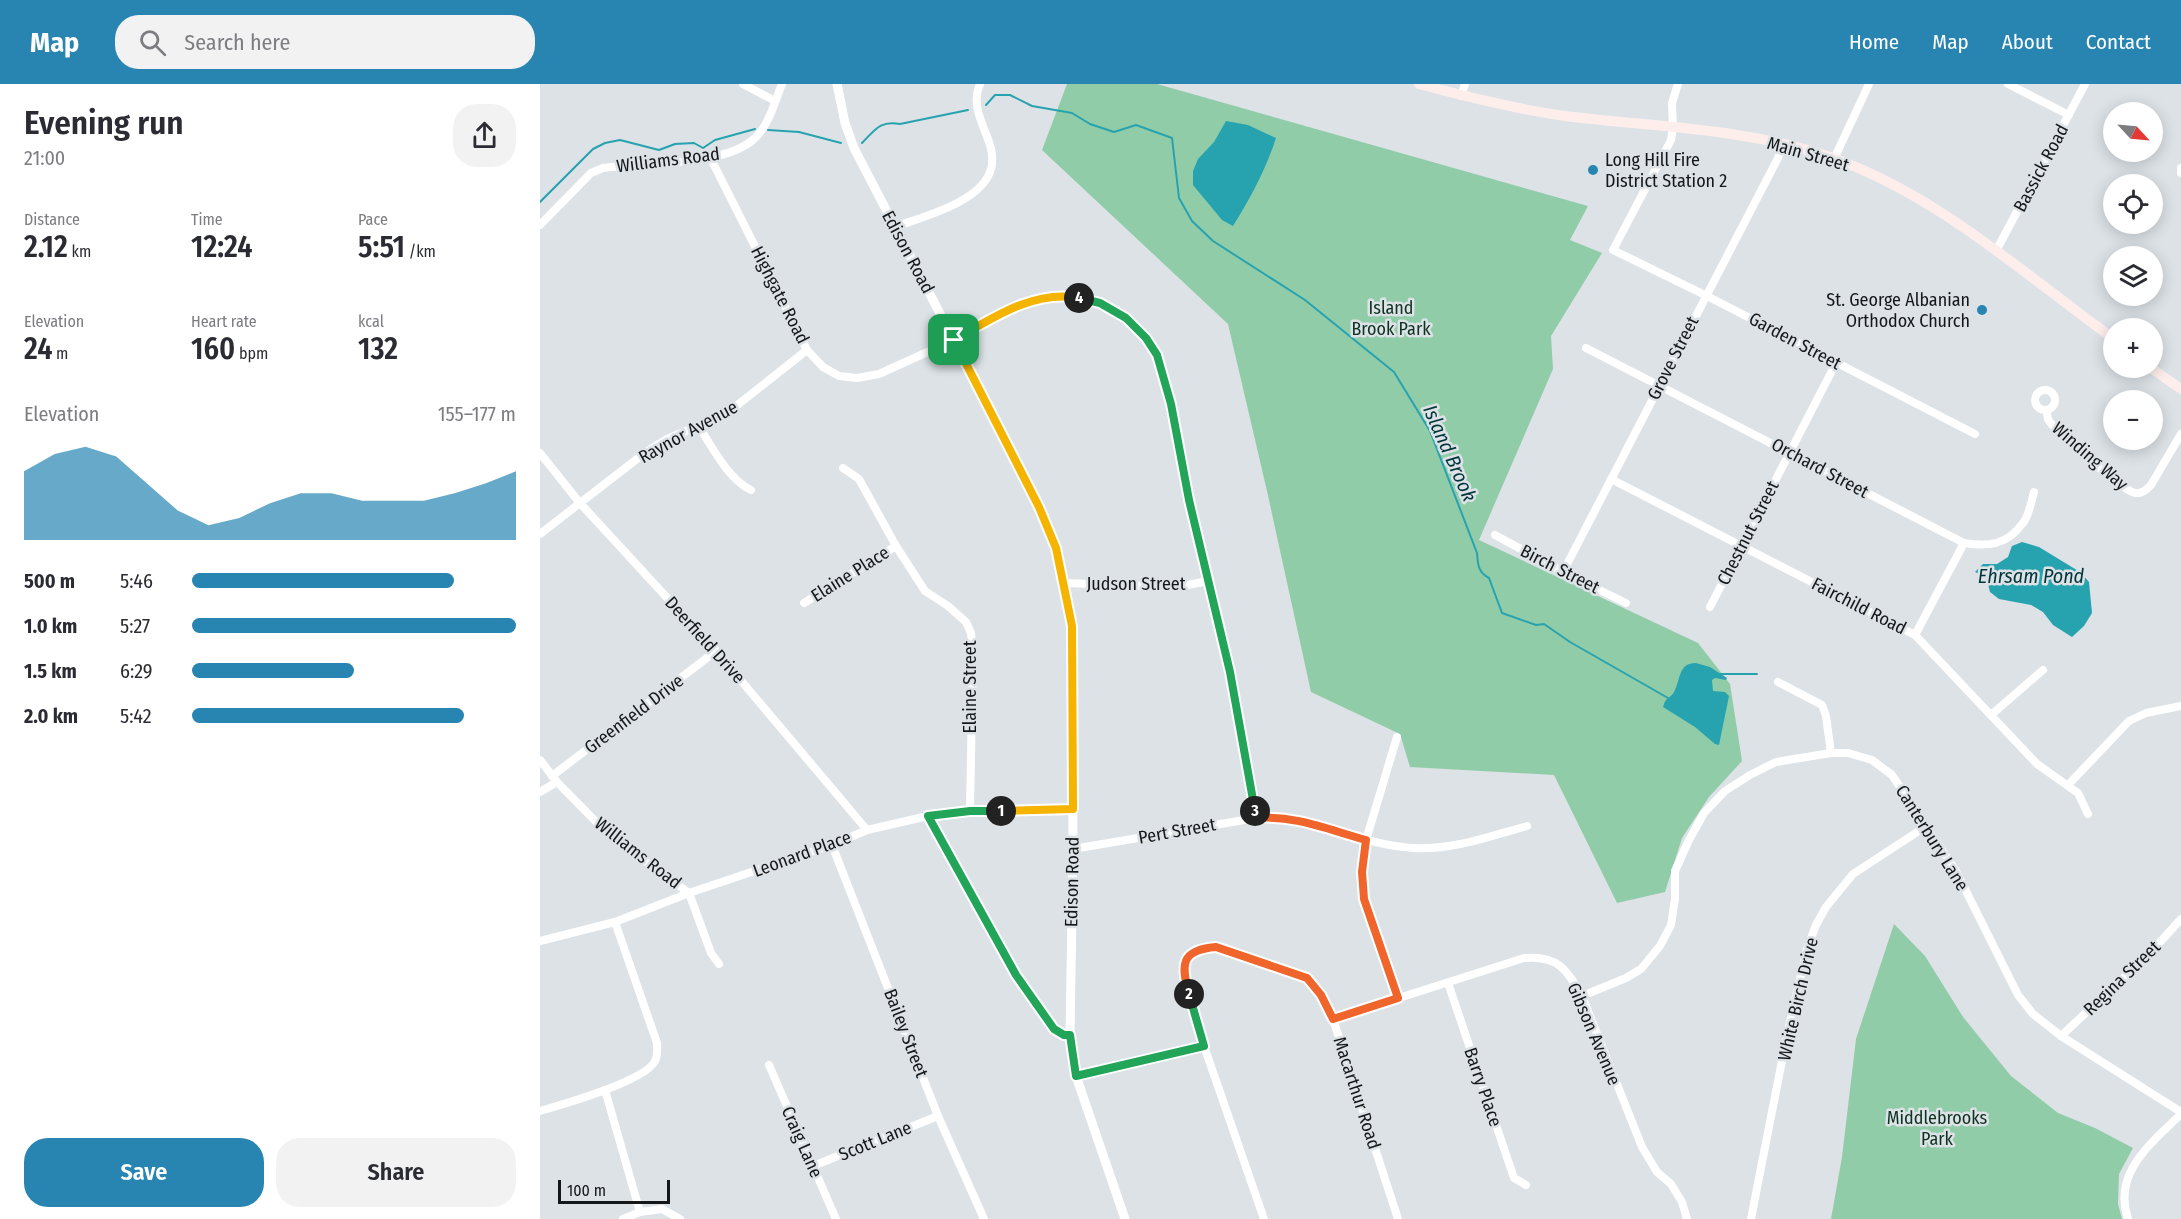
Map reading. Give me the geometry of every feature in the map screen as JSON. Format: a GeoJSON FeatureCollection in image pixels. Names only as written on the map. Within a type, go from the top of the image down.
{"type":"FeatureCollection","features":[{"type":"Feature","properties":{"kind":"main road","name":"Main Street"},"geometry":{"type":"LineString","coordinates":[[1419,84],[1506,107],[1783,143],[1834,159],[1900,187],[1933,206],[2103,331]]}},
{"type":"Feature","properties":{"kind":"main road"},"geometry":{"type":"LineString","coordinates":[[2163,376],[2181,389]]}},
{"type":"Feature","properties":{"kind":"street"},"geometry":{"type":"LineString","coordinates":[[743,84],[775,101]]}},
{"type":"Feature","properties":{"kind":"street","name":"Williams Road"},"geometry":{"type":"LineString","coordinates":[[540,225],[591,173],[603,168],[711,159],[731,152],[756,137],[762,130],[782,84]]}},
{"type":"Feature","properties":{"kind":"street","name":"Edison Road"},"geometry":{"type":"LineString","coordinates":[[837,84],[845,123],[854,148],[1039,507],[1056,548],[1072,626],[1073,849],[1070,1035],[1076,1076],[1125,1219]]}},
{"type":"Feature","properties":{"kind":"street"},"geometry":{"type":"LineString","coordinates":[[895,227],[970,197],[984,184],[992,168],[992,149],[976,106],[980,84]]}},
{"type":"Feature","properties":{"kind":"street"},"geometry":{"type":"LineString","coordinates":[[1461,96],[1464,84]]}},
{"type":"Feature","properties":{"kind":"street"},"geometry":{"type":"LineString","coordinates":[[1673,128],[1672,103],[1678,84]]}},
{"type":"Feature","properties":{"kind":"street"},"geometry":{"type":"LineString","coordinates":[[1834,159],[1869,84]]}},
{"type":"Feature","properties":{"kind":"street"},"geometry":{"type":"LineString","coordinates":[[2008,84],[2069,116]]}},
{"type":"Feature","properties":{"kind":"street","name":"Bassick Road"},"geometry":{"type":"LineString","coordinates":[[1996,251],[2085,84]]}},
{"type":"Feature","properties":{"kind":"street","name":"Garden Street"},"geometry":{"type":"LineString","coordinates":[[1673,128],[1671,140],[1613,250],[1706,295],[1975,434]]}},
{"type":"Feature","properties":{"kind":"street","name":"Grove Street"},"geometry":{"type":"LineString","coordinates":[[1563,572],[1778,158],[1783,143]]}},
{"type":"Feature","properties":{"kind":"street","name":"Highgate Road"},"geometry":{"type":"LineString","coordinates":[[711,159],[807,350],[823,367],[839,376],[857,378],[879,374],[954,340],[1008,309],[1043,298],[1073,297],[1100,303],[1126,318],[1146,338],[1157,355],[1171,404],[1189,500],[1230,672],[1256,818]]}},
{"type":"Feature","properties":{"kind":"street"},"geometry":{"type":"LineString","coordinates":[[2181,168],[2181,173]]}},
{"type":"Feature","properties":{"kind":"street","name":"Orchard Street"},"geometry":{"type":"LineString","coordinates":[[1586,348],[1964,543],[1983,547],[1996,544],[2010,536],[2024,522],[2034,492]]}},
{"type":"Feature","properties":{"kind":"street","name":"Raynor Avenue"},"geometry":{"type":"LineString","coordinates":[[540,534],[646,452],[667,439],[726,414],[807,350]]}},
{"type":"Feature","properties":{"kind":"street","name":"Chestnut Street"},"geometry":{"type":"LineString","coordinates":[[1710,607],[1836,363]]}},
{"type":"Feature","properties":{"kind":"street","name":"Winding Way"},"geometry":{"type":"LineString","coordinates":[[2047,410],[2049,421],[2078,448],[2116,483],[2138,494],[2151,485],[2181,434]]}},
{"type":"Feature","properties":{"kind":"street"},"geometry":{"type":"LineString","coordinates":[[699,427],[735,478],[742,486],[751,490]]}},
{"type":"Feature","properties":{"kind":"street","name":"Deerfield Drive"},"geometry":{"type":"LineString","coordinates":[[540,453],[579,502],[716,651],[867,830]]}},
{"type":"Feature","properties":{"kind":"street","name":"Elaine Street"},"geometry":{"type":"LineString","coordinates":[[843,468],[860,479],[896,546],[925,591],[959,615],[966,622],[971,633],[973,651],[970,811]]}},
{"type":"Feature","properties":{"kind":"street","name":"Fairchild Road"},"geometry":{"type":"LineString","coordinates":[[1611,479],[1915,635],[2037,764],[2078,794],[2088,814]]}},
{"type":"Feature","properties":{"kind":"street","name":"Birch Street"},"geometry":{"type":"LineString","coordinates":[[1495,535],[1626,603]]}},
{"type":"Feature","properties":{"kind":"street"},"geometry":{"type":"LineString","coordinates":[[1915,635],[1964,543]]}},
{"type":"Feature","properties":{"kind":"street","name":"Elaine Place"},"geometry":{"type":"LineString","coordinates":[[804,603],[896,546]]}},
{"type":"Feature","properties":{"kind":"street","name":"Judson Street"},"geometry":{"type":"LineString","coordinates":[[1064,583],[1177,586],[1208,581]]}},
{"type":"Feature","properties":{"kind":"street","name":"Greenfield Drive"},"geometry":{"type":"LineString","coordinates":[[540,792],[716,651]]}},
{"type":"Feature","properties":{"kind":"street"},"geometry":{"type":"LineString","coordinates":[[1991,715],[2043,670]]}},
{"type":"Feature","properties":{"kind":"street"},"geometry":{"type":"LineString","coordinates":[[1778,682],[1822,705],[1826,716],[1830,753]]}},
{"type":"Feature","properties":{"kind":"street"},"geometry":{"type":"LineString","coordinates":[[2068,786],[2129,721],[2146,713],[2181,706]]}},
{"type":"Feature","properties":{"kind":"street"},"geometry":{"type":"LineString","coordinates":[[1397,737],[1366,840],[1362,872],[1364,899],[1398,998]]}},
{"type":"Feature","properties":{"kind":"street","name":"Canterbury Lane"},"geometry":{"type":"LineString","coordinates":[[1582,996],[1626,978],[1641,969],[1660,946],[1671,925],[1675,899],[1675,871],[1704,813],[1725,791],[1776,762],[1830,753],[1848,753],[1872,760],[1892,775],[1956,871],[2018,995],[2033,1014],[2061,1036],[2181,1113]]}},
{"type":"Feature","properties":{"kind":"street","name":"Williams Road"},"geometry":{"type":"LineString","coordinates":[[540,760],[554,779],[610,836],[689,893]]}},
{"type":"Feature","properties":{"kind":"street","name":"Leonard Place"},"geometry":{"type":"LineString","coordinates":[[540,940],[615,922],[689,893],[832,845],[867,830],[928,816],[970,811],[1073,809]]}},
{"type":"Feature","properties":{"kind":"street"},"geometry":{"type":"LineString","coordinates":[[928,816],[1016,975],[1054,1029],[1064,1035],[1070,1035]]}},
{"type":"Feature","properties":{"kind":"street","name":"Pert Street"},"geometry":{"type":"LineString","coordinates":[[1073,849],[1276,816],[1366,840],[1413,848],[1458,846],[1527,826]]}},
{"type":"Feature","properties":{"kind":"street","name":"White Birch Drive"},"geometry":{"type":"LineString","coordinates":[[1751,1219],[1787,1035],[1807,949],[1816,925],[1853,874],[1925,827]]}},
{"type":"Feature","properties":{"kind":"street","name":"Bailey Street"},"geometry":{"type":"LineString","coordinates":[[832,845],[938,1116],[984,1219]]}},
{"type":"Feature","properties":{"kind":"street"},"geometry":{"type":"LineString","coordinates":[[689,893],[711,953],[719,964]]}},
{"type":"Feature","properties":{"kind":"street","name":"Regina Street"},"geometry":{"type":"LineString","coordinates":[[2061,1036],[2151,952],[2181,919]]}},
{"type":"Feature","properties":{"kind":"street"},"geometry":{"type":"LineString","coordinates":[[540,1112],[605,1090],[648,1071],[656,1060],[657,1043],[615,922]]}},
{"type":"Feature","properties":{"kind":"street","name":"Macarthur Road"},"geometry":{"type":"LineString","coordinates":[[1264,1219],[1204,1046],[1183,969],[1190,956],[1202,948],[1216,947],[1307,978],[1321,995],[1333,1019],[1398,1219]]}},
{"type":"Feature","properties":{"kind":"street","name":"Gibson Avenue"},"geometry":{"type":"LineString","coordinates":[[1333,1019],[1524,957],[1541,956],[1556,962],[1568,974],[1582,996],[1642,1147],[1657,1172],[1671,1184],[1682,1202],[1687,1219]]}},
{"type":"Feature","properties":{"kind":"street","name":"Barry Place"},"geometry":{"type":"LineString","coordinates":[[1448,983],[1514,1178],[1526,1185]]}},
{"type":"Feature","properties":{"kind":"street"},"geometry":{"type":"LineString","coordinates":[[1076,1076],[1204,1046]]}},
{"type":"Feature","properties":{"kind":"street","name":"Craig Lane"},"geometry":{"type":"LineString","coordinates":[[769,1065],[836,1219]]}},
{"type":"Feature","properties":{"kind":"street"},"geometry":{"type":"LineString","coordinates":[[605,1090],[640,1212]]}},
{"type":"Feature","properties":{"kind":"street"},"geometry":{"type":"LineString","coordinates":[[2128,1219],[2125,1191],[2130,1173],[2140,1155],[2181,1113]]}},
{"type":"Feature","properties":{"kind":"street","name":"Scott Lane"},"geometry":{"type":"LineString","coordinates":[[813,1166],[938,1116]]}},
{"type":"Feature","properties":{"kind":"street"},"geometry":{"type":"LineString","coordinates":[[622,1219],[640,1212],[662,1209],[680,1219]]}},
{"type":"Feature","properties":{"kind":"green space","name":"Island Brook Park"},"geometry":{"type":"Polygon","coordinates":[[[1067,84],[1157,84],[1588,206],[1570,240],[1602,253],[1551,336],[1553,369],[1479,540],[1698,643],[1730,684],[1742,761],[1709,797],[1682,838],[1665,892],[1617,903],[1554,775],[1410,767],[1400,734],[1311,692],[1228,324],[1042,150],[1067,84]]]}},
{"type":"Feature","properties":{"kind":"green space","name":"Middlebrooks Park"},"geometry":{"type":"Polygon","coordinates":[[[1894,924],[1925,956],[1963,1017],[2011,1076],[2058,1113],[2095,1128],[2133,1148],[2119,1174],[2118,1204],[2122,1219],[1831,1219],[1842,1157],[1856,1039],[1894,924]]]}},
{"type":"Feature","properties":{"kind":"water"},"geometry":{"type":"Polygon","coordinates":[[[1226,121],[1248,125],[1276,138],[1257,184],[1233,226],[1222,220],[1193,185],[1193,171],[1198,159],[1214,142],[1226,121]]]}},
{"type":"Feature","properties":{"kind":"water","name":"Ehrsam Pond"},"geometry":{"type":"Polygon","coordinates":[[[2022,542],[2039,547],[2080,572],[2089,582],[2092,613],[2084,626],[2072,637],[2053,625],[2043,612],[2031,605],[1999,599],[1990,592],[1988,584],[1992,582],[1990,579],[1975,572],[1983,564],[1997,564],[2008,557],[2012,546],[2022,542]]]}},
{"type":"Feature","properties":{"kind":"water"},"geometry":{"type":"Polygon","coordinates":[[[1696,663],[1710,667],[1727,678],[1726,680],[1715,678],[1712,680],[1713,691],[1725,692],[1729,696],[1719,745],[1663,707],[1665,701],[1674,692],[1683,669],[1696,663]]]}},
{"type":"Feature","properties":{"kind":"waterway","name":"Island Brook"},"geometry":{"type":"LineString","coordinates":[[986,105],[995,95],[1010,95],[1032,106],[1072,113],[1090,124],[1114,132],[1136,125],[1172,138],[1179,198],[1192,221],[1213,241],[1305,300],[1394,372],[1430,431],[1477,553],[1479,568],[1489,578],[1502,613],[1536,625],[1544,624],[1570,642],[1668,698]]}},
{"type":"Feature","properties":{"kind":"waterway","name":"Island Brook"},"geometry":{"type":"LineString","coordinates":[[862,143],[874,130],[887,123],[900,124],[968,110]]}},
{"type":"Feature","properties":{"kind":"waterway","name":"Island Brook"},"geometry":{"type":"LineString","coordinates":[[540,202],[593,149],[605,143],[620,140],[659,150],[675,144],[694,143],[703,148],[715,140],[755,129]]}},
{"type":"Feature","properties":{"kind":"waterway","name":"Island Brook"},"geometry":{"type":"LineString","coordinates":[[768,130],[799,132],[841,143]]}},
{"type":"Feature","properties":{"kind":"waterway","name":"Island Brook"},"geometry":{"type":"LineString","coordinates":[[1718,674],[1757,674]]}},
{"type":"Feature","properties":{"kind":"place","name":"Long Hill Fire District Station 2"},"geometry":{"type":"Point","coordinates":[1593,170]}},
{"type":"Feature","properties":{"kind":"place","name":"St. George Albanian Orthodox Church"},"geometry":{"type":"Point","coordinates":[1982,310]}},
{"type":"Feature","properties":{"kind":"route"},"geometry":{"type":"LineString","coordinates":[[1073,297],[1100,303],[1126,318],[1146,338],[1157,355],[1171,404],[1189,500],[1230,672],[1256,818],[1276,816],[1301,821],[1366,840],[1362,872],[1364,899],[1398,998],[1333,1019],[1321,995],[1307,978],[1216,947],[1202,948],[1190,956],[1183,969],[1204,1046],[1076,1076],[1070,1035],[1064,1035],[1054,1029],[1016,975],[928,816],[970,811],[1073,809],[1072,626],[1056,548],[1016,460],[954,340],[1008,309],[1043,298],[1073,297]]}}]}
